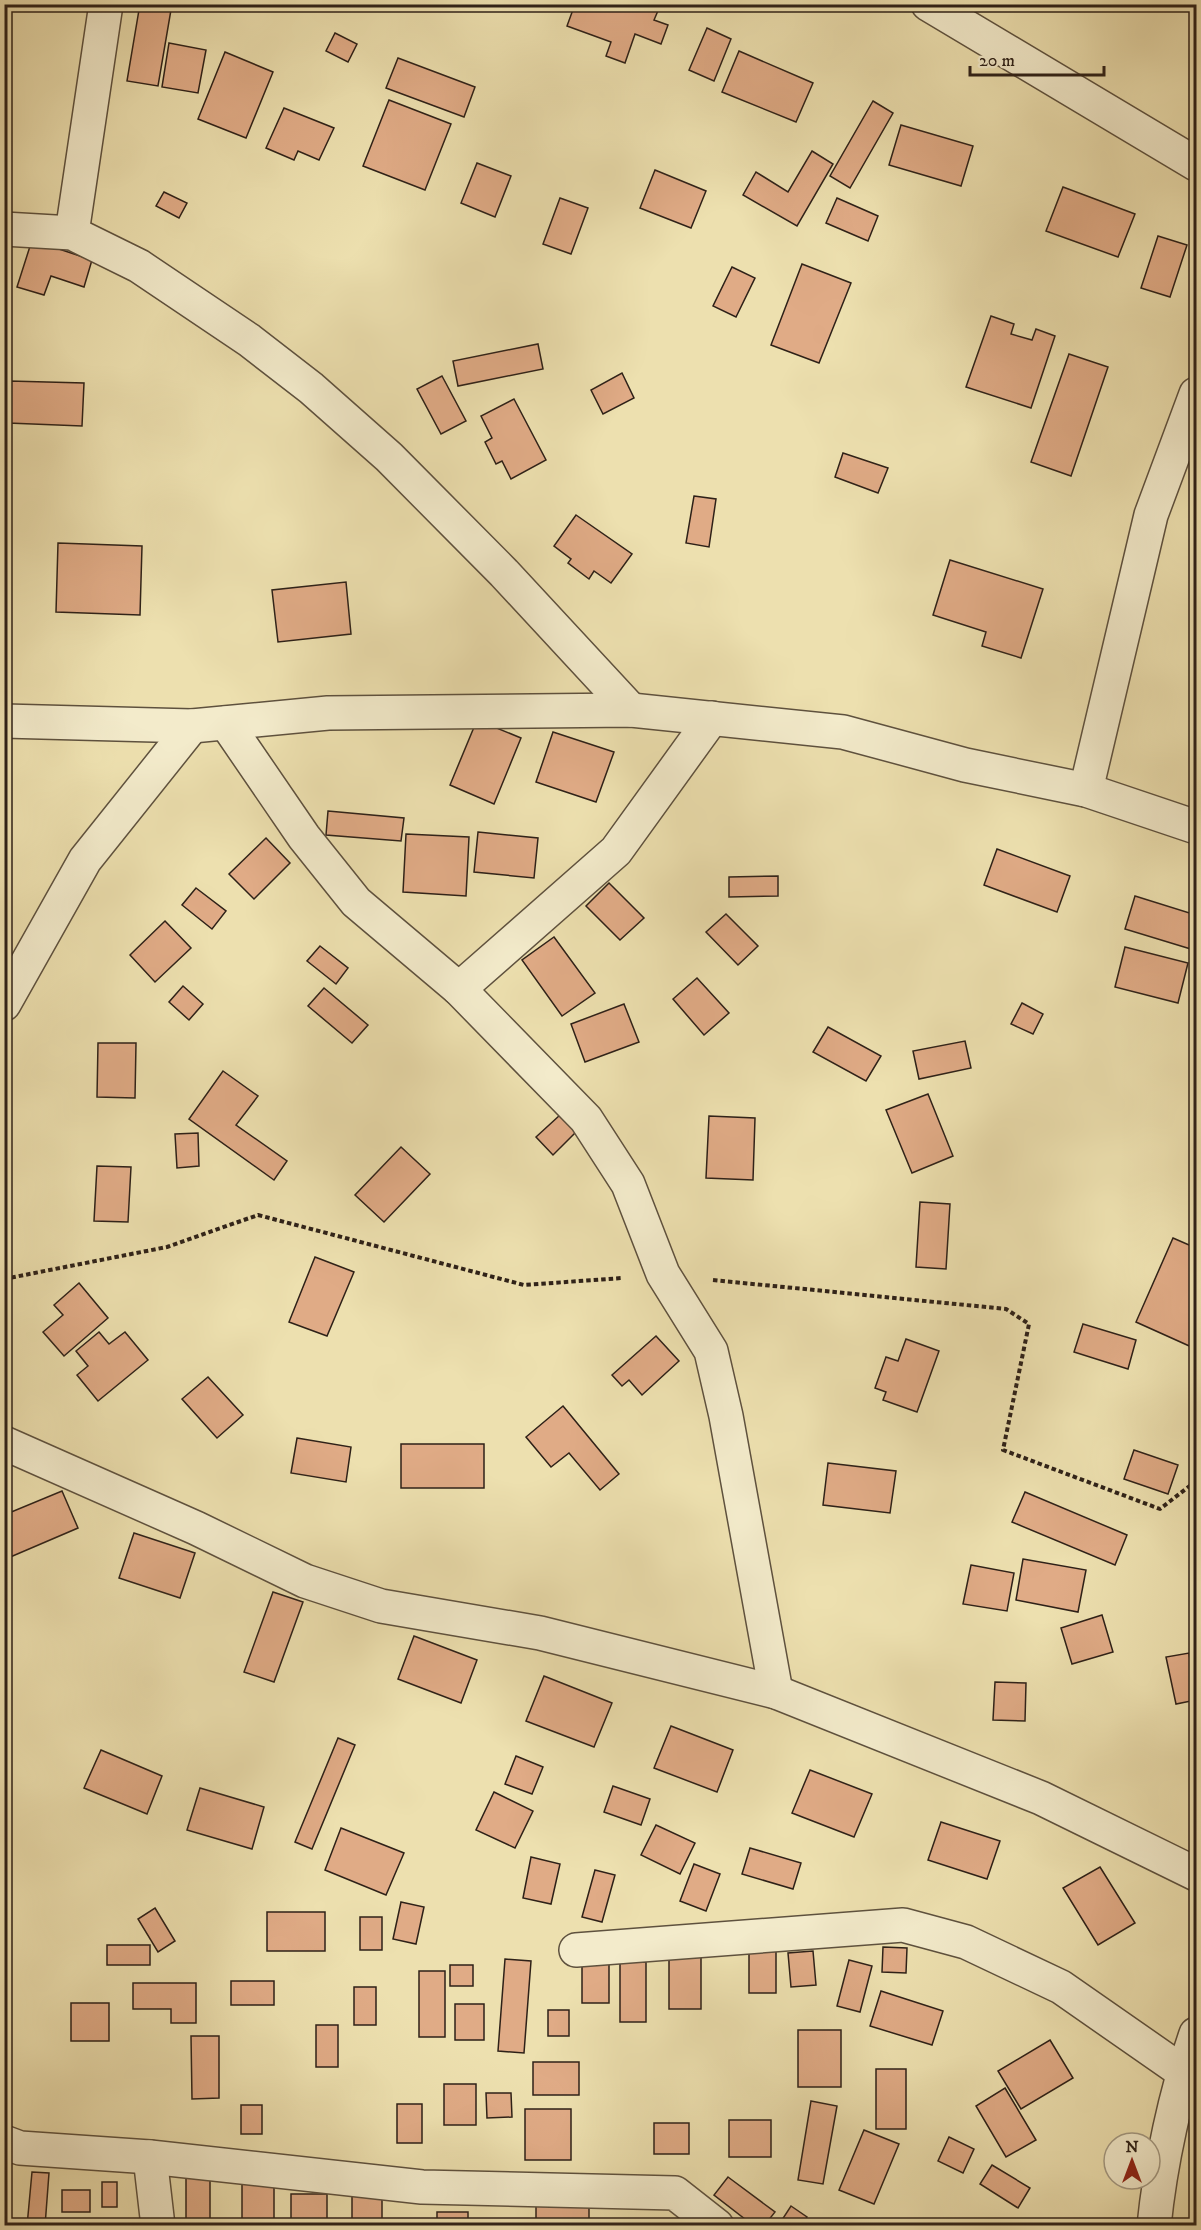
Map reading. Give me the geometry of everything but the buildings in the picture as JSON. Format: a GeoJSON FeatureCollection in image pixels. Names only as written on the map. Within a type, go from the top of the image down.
{"type":"FeatureCollection","features":[{"type":"Feature","properties":{"kind":"street"},"geometry":{"type":"LineString","coordinates":[[72,233],[106,4]]}},
{"type":"Feature","properties":{"kind":"street"},"geometry":{"type":"LineString","coordinates":[[928,4],[1197,164]]}},
{"type":"Feature","properties":{"kind":"street"},"geometry":{"type":"LineString","coordinates":[[4,229],[72,233],[139,266],[249,340],[311,388],[398,465],[504,573],[631,710]]}},
{"type":"Feature","properties":{"kind":"street"},"geometry":{"type":"LineString","coordinates":[[1086,790],[1150,514],[1197,394]]}},
{"type":"Feature","properties":{"kind":"street"},"geometry":{"type":"LineString","coordinates":[[4,721],[192,726],[328,713],[631,710],[843,732],[965,765],[1086,790],[1197,826]]}},
{"type":"Feature","properties":{"kind":"street"},"geometry":{"type":"LineString","coordinates":[[459,989],[616,852],[712,718]]}},
{"type":"Feature","properties":{"kind":"street"},"geometry":{"type":"LineString","coordinates":[[226,723],[304,837],[356,902],[459,989],[586,1119],[628,1184],[663,1275],[711,1351],[726,1416],[776,1692]]}},
{"type":"Feature","properties":{"kind":"street"},"geometry":{"type":"LineString","coordinates":[[4,1004],[85,860],[192,726]]}},
{"type":"Feature","properties":{"kind":"street"},"geometry":{"type":"LineString","coordinates":[[4,1443],[196,1528],[305,1581],[370,1602],[540,1634],[776,1692],[1041,1797],[1197,1874]]}},
{"type":"Feature","properties":{"kind":"street"},"geometry":{"type":"LineString","coordinates":[[576,1950],[903,1925],[966,1942],[1060,1987],[1183,2072]]}},
{"type":"Feature","properties":{"kind":"street"},"geometry":{"type":"LineString","coordinates":[[1154,2226],[1166,2151],[1183,2072],[1197,2034]]}},
{"type":"Feature","properties":{"kind":"street"},"geometry":{"type":"LineString","coordinates":[[10,2147],[150,2157],[422,2187],[675,2193],[717,2226]]}},
{"type":"Feature","properties":{"kind":"street"},"geometry":{"type":"LineString","coordinates":[[150,2157],[158,2226]]}},
{"type":"Feature","properties":{"kind":"path"},"geometry":{"type":"LineString","coordinates":[[4,1279],[167,1246],[258,1215],[524,1285],[663,1275],[1006,1309],[1029,1324],[1003,1450],[1160,1509],[1197,1480]]}}]}
